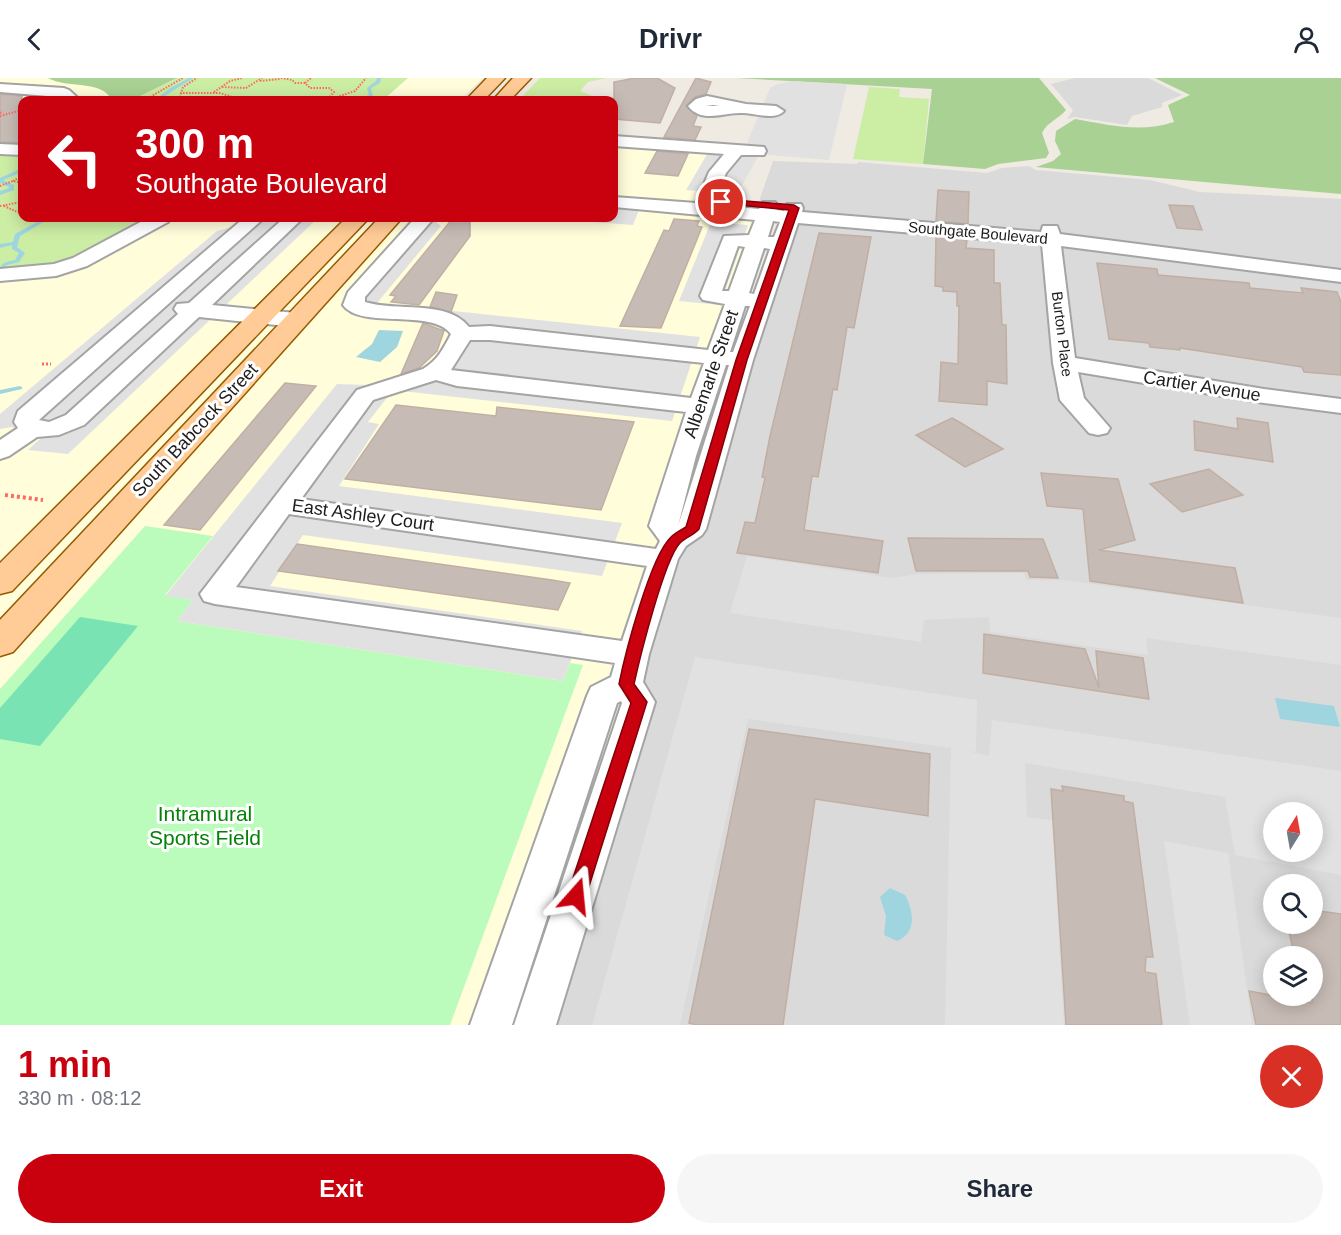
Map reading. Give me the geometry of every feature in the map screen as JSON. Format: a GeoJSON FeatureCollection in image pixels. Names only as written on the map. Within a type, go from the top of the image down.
{"type":"FeatureCollection","features":[{"type":"Feature","properties":{"kind":"main road"},"geometry":{"type":"LineString","coordinates":[[478,96],[497,78]]}},
{"type":"Feature","properties":{"kind":"main road"},"geometry":{"type":"LineString","coordinates":[[505,96],[523,78]]}},
{"type":"Feature","properties":{"kind":"main road","name":"South Babcock Street"},"geometry":{"type":"LineString","coordinates":[[0,583],[354,222]]}},
{"type":"Feature","properties":{"kind":"main road","name":"South Babcock Street"},"geometry":{"type":"LineString","coordinates":[[0,644],[387,222]]}},
{"type":"Feature","properties":{"kind":"street"},"geometry":{"type":"LineString","coordinates":[[0,88],[43,96],[64,93],[67,96]]}},
{"type":"Feature","properties":{"kind":"street"},"geometry":{"type":"LineString","coordinates":[[739,108],[776,111]]}},
{"type":"Feature","properties":{"kind":"street"},"geometry":{"type":"LineString","coordinates":[[618,141],[758,151]]}},
{"type":"Feature","properties":{"kind":"street"},"geometry":{"type":"LineString","coordinates":[[0,149],[18,150]]}},
{"type":"Feature","properties":{"kind":"street"},"geometry":{"type":"LineString","coordinates":[[705,205],[718,172],[736,150]]}},
{"type":"Feature","properties":{"kind":"street","name":"Southgate Boulevard"},"geometry":{"type":"LineString","coordinates":[[618,193],[705,205]]}},
{"type":"Feature","properties":{"kind":"street","name":"Southgate Boulevard"},"geometry":{"type":"LineString","coordinates":[[618,202],[705,205],[793,212],[1050,235],[1341,265]]}},
{"type":"Feature","properties":{"kind":"street","name":"Albemarle Street"},"geometry":{"type":"LineString","coordinates":[[669,549],[663,526],[679,469],[767,210]]}},
{"type":"Feature","properties":{"kind":"street","name":"Albemarle Street"},"geometry":{"type":"LineString","coordinates":[[630,669],[669,549],[692,529],[742,360],[793,212]]}},
{"type":"Feature","properties":{"kind":"street"},"geometry":{"type":"LineString","coordinates":[[0,275],[56,270],[80,262],[154,222]]}},
{"type":"Feature","properties":{"kind":"street"},"geometry":{"type":"LineString","coordinates":[[250,222],[27,416],[26,422],[44,431],[62,427],[75,420],[290,222]]}},
{"type":"Feature","properties":{"kind":"street"},"geometry":{"type":"LineString","coordinates":[[421,222],[355,296],[354,305],[365,311],[432,317],[452,322],[462,334]]}},
{"type":"Feature","properties":{"kind":"street","name":"Southgate Boulevard"},"geometry":{"type":"LineString","coordinates":[[1050,235],[1341,276]]}},
{"type":"Feature","properties":{"kind":"street","name":"Burton Place"},"geometry":{"type":"LineString","coordinates":[[1050,235],[1064,363],[1072,400],[1098,428]]}},
{"type":"Feature","properties":{"kind":"street"},"geometry":{"type":"LineString","coordinates":[[757,242],[781,244]]}},
{"type":"Feature","properties":{"kind":"street"},"geometry":{"type":"LineString","coordinates":[[737,298],[763,301]]}},
{"type":"Feature","properties":{"kind":"street"},"geometry":{"type":"LineString","coordinates":[[154,306],[296,320]]}},
{"type":"Feature","properties":{"kind":"street"},"geometry":{"type":"LineString","coordinates":[[462,334],[490,333],[742,360]]}},
{"type":"Feature","properties":{"kind":"street"},"geometry":{"type":"LineString","coordinates":[[462,334],[449,359],[435,373],[457,379],[701,403],[729,403]]}},
{"type":"Feature","properties":{"kind":"street","name":"Cartier Avenue"},"geometry":{"type":"LineString","coordinates":[[1064,363],[1264,396],[1341,406]]}},
{"type":"Feature","properties":{"kind":"street","name":"East Ashley Court"},"geometry":{"type":"LineString","coordinates":[[283,505],[365,395],[379,387],[407,382],[435,373]]}},
{"type":"Feature","properties":{"kind":"street"},"geometry":{"type":"LineString","coordinates":[[0,451],[34,428]]}},
{"type":"Feature","properties":{"kind":"street"},"geometry":{"type":"LineString","coordinates":[[679,469],[710,472]]}},
{"type":"Feature","properties":{"kind":"street"},"geometry":{"type":"LineString","coordinates":[[283,505],[215,594],[630,669]]}},
{"type":"Feature","properties":{"kind":"street","name":"East Ashley Court"},"geometry":{"type":"LineString","coordinates":[[283,505],[669,549]]}},
{"type":"Feature","properties":{"kind":"street"},"geometry":{"type":"LineString","coordinates":[[491,1025],[603,696],[630,669]]}},
{"type":"Feature","properties":{"kind":"street"},"geometry":{"type":"LineString","coordinates":[[535,1025],[639,702],[630,669]]}},
{"type":"Feature","properties":{"kind":"path"},"geometry":{"type":"LineString","coordinates":[[152,96],[183,78]]}},
{"type":"Feature","properties":{"kind":"path"},"geometry":{"type":"LineString","coordinates":[[180,96],[183,87],[197,78]]}},
{"type":"Feature","properties":{"kind":"path"},"geometry":{"type":"LineString","coordinates":[[213,93],[230,81],[242,78]]}},
{"type":"Feature","properties":{"kind":"path"},"geometry":{"type":"LineString","coordinates":[[222,87],[246,88],[262,78]]}},
{"type":"Feature","properties":{"kind":"path"},"geometry":{"type":"LineString","coordinates":[[256,81],[280,79],[305,83],[311,78]]}},
{"type":"Feature","properties":{"kind":"path"},"geometry":{"type":"LineString","coordinates":[[342,96],[353,93],[365,82],[365,78]]}},
{"type":"Feature","properties":{"kind":"path"},"geometry":{"type":"LineString","coordinates":[[305,83],[310,88],[329,88],[334,92],[330,96]]}},
{"type":"Feature","properties":{"kind":"path"},"geometry":{"type":"LineString","coordinates":[[180,93],[235,96]]}},
{"type":"Feature","properties":{"kind":"path"},"geometry":{"type":"LineString","coordinates":[[1,114],[18,111]]}},
{"type":"Feature","properties":{"kind":"path"},"geometry":{"type":"LineString","coordinates":[[2,186],[18,178]]}},
{"type":"Feature","properties":{"kind":"path"},"geometry":{"type":"LineString","coordinates":[[11,182],[18,183]]}},
{"type":"Feature","properties":{"kind":"path"},"geometry":{"type":"LineString","coordinates":[[2,206],[18,203]]}},
{"type":"Feature","properties":{"kind":"path"},"geometry":{"type":"LineString","coordinates":[[2,206],[18,212]]}},
{"type":"Feature","properties":{"kind":"path"},"geometry":{"type":"LineString","coordinates":[[4,495],[48,501]]}},
{"type":"Feature","properties":{"kind":"shaded area"},"geometry":{"type":"Polygon","coordinates":[[[0,78],[483,78],[464,96],[18,96],[18,222],[618,222],[618,147],[755,157],[732,212],[775,216],[719,392],[708,407],[696,457],[518,1025],[0,1025],[0,78]]]}},
{"type":"Feature","properties":{"kind":"shaded area"},"geometry":{"type":"Polygon","coordinates":[[[1075,78],[1148,78],[1182,95],[1162,103],[1162,107],[1132,116],[1127,125],[1075,117],[1067,119],[1073,110],[1051,84],[1075,78]]]}},
{"type":"Feature","properties":{"kind":"shaded area"},"geometry":{"type":"Polygon","coordinates":[[[794,81],[847,84],[829,160],[759,154],[738,194],[686,190],[709,151],[743,153],[770,88],[794,81]]]}},
{"type":"Feature","properties":{"kind":"shaded area"},"geometry":{"type":"Polygon","coordinates":[[[773,161],[857,164],[858,162],[987,173],[1002,168],[1029,166],[1036,170],[1150,180],[1200,192],[1341,199],[1341,1025],[536,1025],[635,693],[783,216],[756,210],[773,161]]]}},
{"type":"Feature","properties":{"kind":"shaded area"},"geometry":{"type":"Polygon","coordinates":[[[618,207],[639,210],[633,225],[592,222],[618,222],[618,207]]]}},
{"type":"Feature","properties":{"kind":"shaded area"},"geometry":{"type":"Polygon","coordinates":[[[242,222],[314,222],[68,454],[28,450],[41,438],[12,427],[0,429],[0,414],[217,231],[242,222]]]}},
{"type":"Feature","properties":{"kind":"shaded area"},"geometry":{"type":"Polygon","coordinates":[[[414,222],[436,222],[441,226],[377,303],[700,337],[672,421],[393,390],[368,422],[379,424],[339,486],[622,523],[602,576],[303,535],[270,586],[582,631],[563,681],[177,621],[193,600],[165,596],[337,384],[368,385],[429,370],[450,345],[453,330],[433,321],[363,315],[345,309],[344,299],[414,222]]]}},
{"type":"Feature","properties":{"kind":"shaded area"},"geometry":{"type":"Polygon","coordinates":[[[711,222],[748,225],[720,305],[679,301],[711,222]]]}},
{"type":"Feature","properties":{"kind":"shaded area"},"geometry":{"type":"Polygon","coordinates":[[[747,556],[892,578],[918,574],[1024,573],[1027,580],[1064,580],[1341,618],[1341,665],[1146,638],[1148,655],[990,632],[989,617],[924,620],[921,642],[730,613],[747,556]]]}},
{"type":"Feature","properties":{"kind":"shaded area"},"geometry":{"type":"Polygon","coordinates":[[[695,657],[977,700],[976,752],[967,751],[989,756],[992,720],[1341,771],[1341,875],[1272,862],[1323,862],[1323,802],[1263,802],[1263,860],[1235,855],[1225,797],[1025,763],[1027,817],[1052,820],[1064,1025],[945,1025],[951,748],[748,719],[680,1025],[592,1025],[695,657]]]}},
{"type":"Feature","properties":{"kind":"shaded area"},"geometry":{"type":"Polygon","coordinates":[[[1164,841],[1228,853],[1252,1025],[1190,1025],[1164,841]]]}},
{"type":"Feature","properties":{"kind":"green space"},"geometry":{"type":"Polygon","coordinates":[[[48,78],[177,78],[140,96],[109,96],[100,89],[48,78]]]}},
{"type":"Feature","properties":{"kind":"green space"},"geometry":{"type":"Polygon","coordinates":[[[177,78],[408,78],[388,96],[140,96],[177,78]]]}},
{"type":"Feature","properties":{"kind":"green space"},"geometry":{"type":"Polygon","coordinates":[[[540,78],[606,78],[588,82],[580,91],[592,96],[523,96],[540,78]]]}},
{"type":"Feature","properties":{"kind":"green space"},"geometry":{"type":"Polygon","coordinates":[[[736,78],[1039,78],[1066,110],[1042,133],[1049,153],[1046,158],[998,164],[985,169],[923,164],[932,89],[736,78]]]}},
{"type":"Feature","properties":{"kind":"green space"},"geometry":{"type":"Polygon","coordinates":[[[1155,78],[1341,78],[1341,194],[1036,167],[1053,161],[1061,154],[1055,141],[1056,131],[1075,119],[1137,127],[1174,122],[1168,105],[1190,95],[1155,78]]]}},
{"type":"Feature","properties":{"kind":"green space"},"geometry":{"type":"Polygon","coordinates":[[[869,87],[900,89],[899,97],[929,99],[923,164],[853,159],[869,87]]]}},
{"type":"Feature","properties":{"kind":"green space"},"geometry":{"type":"Polygon","coordinates":[[[18,148],[18,222],[154,222],[80,262],[0,275],[0,149],[18,148]]]}},
{"type":"Feature","properties":{"kind":"green space","name":"Intramural Sports Field"},"geometry":{"type":"Polygon","coordinates":[[[145,526],[213,536],[165,595],[193,600],[177,621],[563,681],[570,663],[583,665],[450,1025],[0,1025],[0,689],[145,526]]]}},
{"type":"Feature","properties":{"kind":"green space"},"geometry":{"type":"Polygon","coordinates":[[[80,617],[138,626],[40,746],[0,739],[0,708],[80,617]]]}},
{"type":"Feature","properties":{"kind":"water"},"geometry":{"type":"Polygon","coordinates":[[[379,330],[403,331],[397,347],[380,362],[356,357],[372,344],[379,330]]]}},
{"type":"Feature","properties":{"kind":"water"},"geometry":{"type":"Polygon","coordinates":[[[1275,698],[1334,706],[1340,727],[1280,719],[1275,698]]]}},
{"type":"Feature","properties":{"kind":"water"},"geometry":{"type":"Polygon","coordinates":[[[890,888],[905,895],[912,914],[908,933],[897,941],[884,935],[886,916],[880,897],[890,888]]]}},
{"type":"Feature","properties":{"kind":"building"},"geometry":{"type":"Polygon","coordinates":[[[635,78],[657,78],[675,88],[660,123],[618,119],[618,96],[614,96],[614,82],[635,78]]]}},
{"type":"Feature","properties":{"kind":"building"},"geometry":{"type":"Polygon","coordinates":[[[696,78],[711,82],[706,94],[695,97],[686,106],[697,116],[693,126],[701,127],[695,140],[664,137],[696,78]]]}},
{"type":"Feature","properties":{"kind":"building"},"geometry":{"type":"Polygon","coordinates":[[[0,94],[22,96],[18,96],[18,143],[0,142],[0,94]]]}},
{"type":"Feature","properties":{"kind":"building"},"geometry":{"type":"Polygon","coordinates":[[[657,151],[688,154],[678,176],[645,173],[657,151]]]}},
{"type":"Feature","properties":{"kind":"building"},"geometry":{"type":"Polygon","coordinates":[[[938,190],[969,192],[968,224],[936,221],[938,190]]]}},
{"type":"Feature","properties":{"kind":"building"},"geometry":{"type":"Polygon","coordinates":[[[1169,205],[1193,206],[1202,230],[1177,228],[1169,205]]]}},
{"type":"Feature","properties":{"kind":"building"},"geometry":{"type":"Polygon","coordinates":[[[674,219],[699,221],[697,226],[702,227],[661,328],[620,326],[664,230],[669,231],[674,219]]]}},
{"type":"Feature","properties":{"kind":"building"},"geometry":{"type":"Polygon","coordinates":[[[450,222],[470,222],[470,236],[419,305],[391,302],[396,296],[390,295],[450,222]]]}},
{"type":"Feature","properties":{"kind":"building"},"geometry":{"type":"Polygon","coordinates":[[[819,233],[871,237],[854,328],[847,327],[837,390],[833,389],[818,477],[812,476],[804,530],[883,541],[878,573],[737,553],[745,522],[755,523],[765,478],[762,477],[770,436],[819,233]]]}},
{"type":"Feature","properties":{"kind":"building"},"geometry":{"type":"Polygon","coordinates":[[[936,237],[967,240],[966,248],[994,250],[994,283],[1000,283],[1002,325],[1006,325],[1007,384],[987,381],[987,405],[939,401],[941,362],[958,364],[959,306],[957,306],[957,292],[943,291],[943,287],[935,286],[936,237]]]}},
{"type":"Feature","properties":{"kind":"building"},"geometry":{"type":"Polygon","coordinates":[[[1097,263],[1157,269],[1158,275],[1249,283],[1250,288],[1303,293],[1301,288],[1337,292],[1341,302],[1341,375],[1304,372],[1302,367],[1180,348],[1180,350],[1150,347],[1149,343],[1109,339],[1097,263]]]}},
{"type":"Feature","properties":{"kind":"building"},"geometry":{"type":"Polygon","coordinates":[[[436,292],[457,295],[451,312],[430,307],[436,292]]]}},
{"type":"Feature","properties":{"kind":"building"},"geometry":{"type":"Polygon","coordinates":[[[423,323],[444,331],[437,351],[419,368],[401,374],[423,323]]]}},
{"type":"Feature","properties":{"kind":"building"},"geometry":{"type":"Polygon","coordinates":[[[285,383],[316,386],[200,530],[164,525],[285,383]]]}},
{"type":"Feature","properties":{"kind":"building"},"geometry":{"type":"Polygon","coordinates":[[[396,405],[496,416],[497,407],[634,422],[601,510],[345,479],[396,405]]]}},
{"type":"Feature","properties":{"kind":"building"},"geometry":{"type":"Polygon","coordinates":[[[952,418],[1003,449],[965,467],[916,435],[952,418]]]}},
{"type":"Feature","properties":{"kind":"building"},"geometry":{"type":"Polygon","coordinates":[[[1237,418],[1268,423],[1273,462],[1195,450],[1194,421],[1238,429],[1237,418]]]}},
{"type":"Feature","properties":{"kind":"building"},"geometry":{"type":"Polygon","coordinates":[[[1209,469],[1243,495],[1182,512],[1150,484],[1209,469]]]}},
{"type":"Feature","properties":{"kind":"building"},"geometry":{"type":"Polygon","coordinates":[[[1041,473],[1118,479],[1135,540],[1099,550],[1235,568],[1243,603],[1090,581],[1083,509],[1047,506],[1041,473]]]}},
{"type":"Feature","properties":{"kind":"building"},"geometry":{"type":"Polygon","coordinates":[[[908,538],[1043,539],[1058,578],[1030,577],[1028,571],[916,571],[908,538]]]}},
{"type":"Feature","properties":{"kind":"building"},"geometry":{"type":"Polygon","coordinates":[[[297,544],[570,583],[558,610],[278,571],[297,544]]]}},
{"type":"Feature","properties":{"kind":"building"},"geometry":{"type":"Polygon","coordinates":[[[984,634],[1085,649],[1099,688],[1096,651],[1143,658],[1149,699],[983,673],[984,634]]]}},
{"type":"Feature","properties":{"kind":"building"},"geometry":{"type":"Polygon","coordinates":[[[749,729],[930,754],[928,816],[815,799],[783,1025],[696,1025],[689,1023],[749,729]]]}},
{"type":"Feature","properties":{"kind":"building"},"geometry":{"type":"Polygon","coordinates":[[[1062,786],[1124,796],[1124,801],[1133,803],[1153,957],[1146,957],[1145,972],[1156,974],[1162,1025],[1066,1025],[1051,789],[1063,791],[1062,786]]]}},
{"type":"Feature","properties":{"kind":"building"},"geometry":{"type":"Polygon","coordinates":[[[1323,912],[1341,914],[1341,1025],[1256,1025],[1249,991],[1263,994],[1263,1006],[1323,1006],[1323,946],[1292,946],[1289,934],[1323,934],[1323,912]]]}},
{"type":"Feature","properties":{"kind":"waterway"},"geometry":{"type":"LineString","coordinates":[[162,96],[192,78]]}},
{"type":"Feature","properties":{"kind":"waterway"},"geometry":{"type":"LineString","coordinates":[[371,96],[369,88],[378,82],[379,78]]}},
{"type":"Feature","properties":{"kind":"waterway"},"geometry":{"type":"LineString","coordinates":[[0,180],[18,172]]}},
{"type":"Feature","properties":{"kind":"waterway"},"geometry":{"type":"LineString","coordinates":[[0,181],[12,186],[12,189],[0,193]]}},
{"type":"Feature","properties":{"kind":"waterway"},"geometry":{"type":"LineString","coordinates":[[0,270],[5,264],[17,261],[22,253],[14,248],[17,235],[40,222]]}},
{"type":"Feature","properties":{"kind":"waterway"},"geometry":{"type":"LineString","coordinates":[[0,246],[15,243]]}},
{"type":"Feature","properties":{"kind":"waterway"},"geometry":{"type":"LineString","coordinates":[[0,392],[20,388]]}},
{"type":"Feature","properties":{"kind":"route"},"geometry":{"type":"LineString","coordinates":[[576,896],[639,702],[626,684],[633,654],[664,559],[675,540],[692,529],[742,360],[794,208],[721,202]]}}]}
